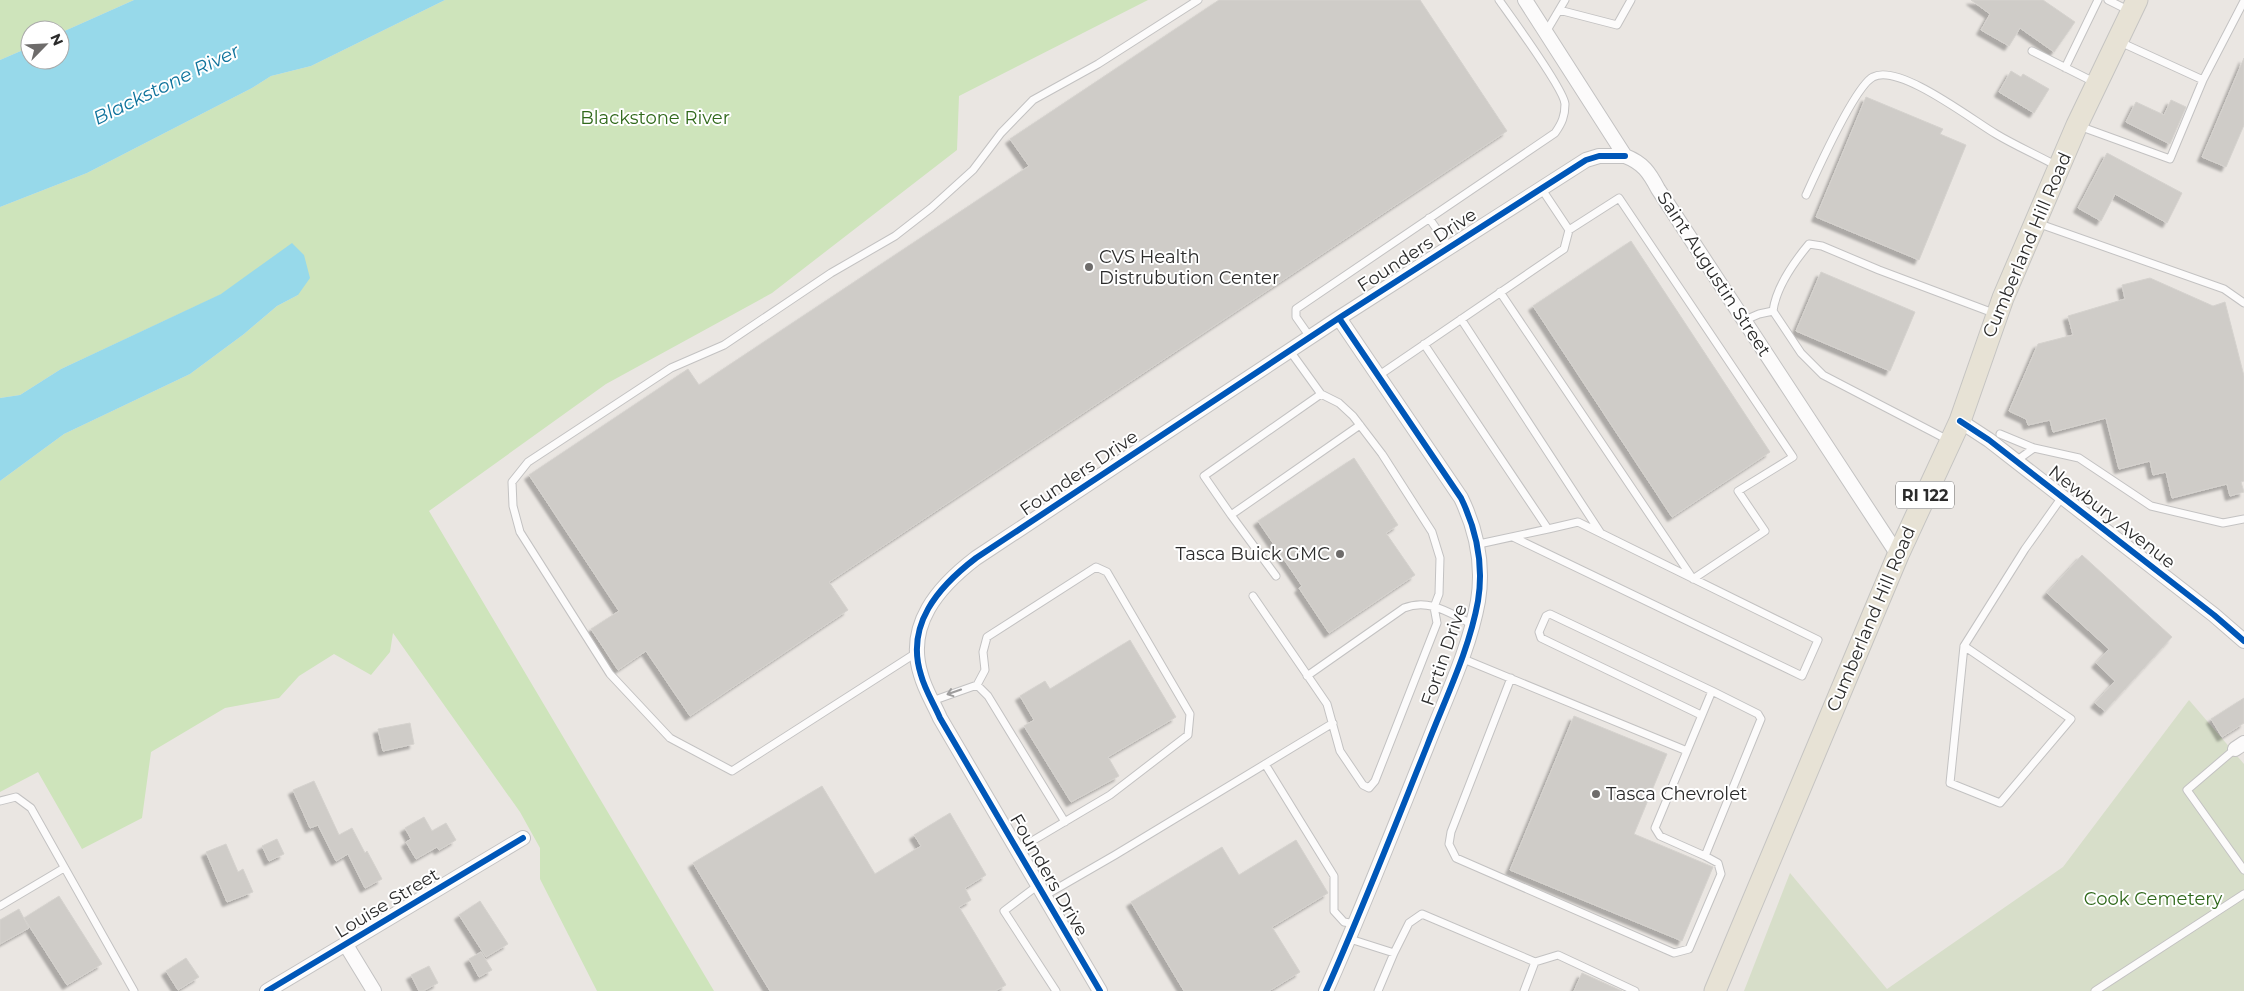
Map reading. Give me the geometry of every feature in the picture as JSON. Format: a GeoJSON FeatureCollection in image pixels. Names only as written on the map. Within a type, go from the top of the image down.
{"type":"FeatureCollection","features":[{"type":"Feature","properties":{"kind":"main road","name":"Cumberland Hill Road"},"geometry":{"type":"LineString","coordinates":[[1715,991],[1898,555],[1960,421],[1996,314],[2077,125],[2134,6]]}},
{"type":"Feature","properties":{"kind":"street","name":"Saint Augustin Street"},"geometry":{"type":"LineString","coordinates":[[1525,0],[1626,156],[1638,161],[1647,169],[1658,189],[1898,555]]}},
{"type":"Feature","properties":{"kind":"street","name":"Founders Drive"},"geometry":{"type":"LineString","coordinates":[[1100,991],[940,718],[921,678],[916,653],[919,627],[929,604],[958,572],[1310,337],[1449,247],[1586,160],[1599,156],[1626,156]]}},
{"type":"Feature","properties":{"kind":"street","name":"Fortin Drive"},"geometry":{"type":"LineString","coordinates":[[1326,991],[1350,939],[1461,658],[1478,600],[1480,581],[1479,544],[1470,516],[1461,498],[1340,318]]}},
{"type":"Feature","properties":{"kind":"street","name":"Newbury Avenue"},"geometry":{"type":"LineString","coordinates":[[1960,421],[2016,461],[2214,614],[2244,641]]}},
{"type":"Feature","properties":{"kind":"street","name":"Louise Street"},"geometry":{"type":"LineString","coordinates":[[266,991],[523,838]]}},
{"type":"Feature","properties":{"kind":"street"},"geometry":{"type":"LineString","coordinates":[[346,945],[374,991]]}},
{"type":"Feature","properties":{"kind":"lane"},"geometry":{"type":"LineString","coordinates":[[916,653],[732,771],[670,738],[610,674],[520,532],[513,506],[512,482],[528,462],[671,368],[724,345],[831,273],[895,236],[931,208],[973,170],[1001,133],[1033,100],[1098,64],[1198,0]]}},
{"type":"Feature","properties":{"kind":"lane"},"geometry":{"type":"LineString","coordinates":[[1310,337],[1296,317],[1296,309],[1555,133],[1563,121],[1565,102],[1543,64],[1500,0]]}},
{"type":"Feature","properties":{"kind":"lane"},"geometry":{"type":"LineString","coordinates":[[1546,32],[1564,0]]}},
{"type":"Feature","properties":{"kind":"lane"},"geometry":{"type":"LineString","coordinates":[[1558,10],[1617,25],[1631,0]]}},
{"type":"Feature","properties":{"kind":"lane"},"geometry":{"type":"LineString","coordinates":[[2065,68],[2098,0]]}},
{"type":"Feature","properties":{"kind":"lane"},"geometry":{"type":"LineString","coordinates":[[2077,125],[2170,159],[2203,80],[2244,0]]}},
{"type":"Feature","properties":{"kind":"lane"},"geometry":{"type":"LineString","coordinates":[[2111,1],[2134,6]]}},
{"type":"Feature","properties":{"kind":"lane"},"geometry":{"type":"LineString","coordinates":[[2117,41],[2203,80]]}},
{"type":"Feature","properties":{"kind":"lane"},"geometry":{"type":"LineString","coordinates":[[2032,51],[2097,83]]}},
{"type":"Feature","properties":{"kind":"lane"},"geometry":{"type":"LineString","coordinates":[[1806,195],[1831,141],[1862,86],[1871,77],[1881,74],[1900,78],[1953,104],[1996,134],[2059,167]]}},
{"type":"Feature","properties":{"kind":"lane"},"geometry":{"type":"LineString","coordinates":[[1541,188],[1569,230]]}},
{"type":"Feature","properties":{"kind":"lane"},"geometry":{"type":"LineString","coordinates":[[1378,376],[1564,249],[1569,230],[1619,198],[1793,457],[1738,491],[1765,531],[1693,579]]}},
{"type":"Feature","properties":{"kind":"lane"},"geometry":{"type":"LineString","coordinates":[[1429,218],[1449,247]]}},
{"type":"Feature","properties":{"kind":"lane"},"geometry":{"type":"LineString","coordinates":[[2036,222],[2224,289],[2244,303]]}},
{"type":"Feature","properties":{"kind":"lane"},"geometry":{"type":"LineString","coordinates":[[1950,441],[1823,375],[1801,354],[1773,311],[1774,302],[1797,258],[1808,244],[1822,246],[1862,264],[1996,314]]}},
{"type":"Feature","properties":{"kind":"lane"},"geometry":{"type":"LineString","coordinates":[[1500,292],[1693,579]]}},
{"type":"Feature","properties":{"kind":"lane"},"geometry":{"type":"LineString","coordinates":[[1745,320],[1773,311]]}},
{"type":"Feature","properties":{"kind":"lane"},"geometry":{"type":"LineString","coordinates":[[1461,319],[1600,532]]}},
{"type":"Feature","properties":{"kind":"lane"},"geometry":{"type":"LineString","coordinates":[[1424,344],[1548,530]]}},
{"type":"Feature","properties":{"kind":"lane"},"geometry":{"type":"LineString","coordinates":[[1253,596],[1327,704],[1340,751],[1363,785],[1369,788],[1375,781],[1437,623],[1434,606],[1439,594],[1440,558],[1432,532],[1360,425],[1339,402],[1321,394],[1290,351]]}},
{"type":"Feature","properties":{"kind":"lane"},"geometry":{"type":"LineString","coordinates":[[1276,576],[1204,476],[1321,394]]}},
{"type":"Feature","properties":{"kind":"lane"},"geometry":{"type":"LineString","coordinates":[[1231,515],[1360,425]]}},
{"type":"Feature","properties":{"kind":"lane"},"geometry":{"type":"LineString","coordinates":[[2000,434],[2034,448],[2078,458],[2151,506],[2223,524],[2244,520]]}},
{"type":"Feature","properties":{"kind":"lane"},"geometry":{"type":"LineString","coordinates":[[2016,461],[2034,448]]}},
{"type":"Feature","properties":{"kind":"lane"},"geometry":{"type":"LineString","coordinates":[[1964,646],[2071,719],[2000,803],[1950,783],[1964,646],[2025,549],[2062,497]]}},
{"type":"Feature","properties":{"kind":"lane"},"geometry":{"type":"LineString","coordinates":[[1479,544],[1578,522],[1818,640],[1802,676],[1514,537]]}},
{"type":"Feature","properties":{"kind":"lane"},"geometry":{"type":"LineString","coordinates":[[932,701],[977,685],[985,670],[983,652],[987,636],[1096,567],[1107,572],[1190,714],[1188,735],[1130,781],[1016,850]]}},
{"type":"Feature","properties":{"kind":"lane"},"geometry":{"type":"LineString","coordinates":[[1307,676],[1404,608],[1417,603],[1434,606],[1472,624]]}},
{"type":"Feature","properties":{"kind":"lane"},"geometry":{"type":"LineString","coordinates":[[1701,716],[1541,638],[1539,632],[1546,616],[1550,614],[1758,714],[1761,719],[1705,856]]}},
{"type":"Feature","properties":{"kind":"lane"},"geometry":{"type":"LineString","coordinates":[[1461,658],[1687,751]]}},
{"type":"Feature","properties":{"kind":"lane"},"geometry":{"type":"LineString","coordinates":[[1511,678],[1451,832],[1449,844],[1456,858],[1674,953],[1689,949],[1721,874],[1718,863],[1660,836],[1655,828],[1712,691]]}},
{"type":"Feature","properties":{"kind":"lane"},"geometry":{"type":"LineString","coordinates":[[977,685],[988,696],[1065,822]]}},
{"type":"Feature","properties":{"kind":"lane"},"geometry":{"type":"LineString","coordinates":[[1056,991],[1004,910],[1115,855],[1333,724]]}},
{"type":"Feature","properties":{"kind":"lane"},"geometry":{"type":"LineString","coordinates":[[2239,746],[2187,790],[2244,870]]}},
{"type":"Feature","properties":{"kind":"lane"},"geometry":{"type":"LineString","coordinates":[[1266,764],[1334,876],[1332,898],[1334,911],[1344,922],[1356,924]]}},
{"type":"Feature","properties":{"kind":"lane"},"geometry":{"type":"LineString","coordinates":[[0,801],[16,797],[31,808],[134,991]]}},
{"type":"Feature","properties":{"kind":"lane"},"geometry":{"type":"LineString","coordinates":[[0,906],[64,868]]}},
{"type":"Feature","properties":{"kind":"lane"},"geometry":{"type":"LineString","coordinates":[[2095,991],[2244,894]]}},
{"type":"Feature","properties":{"kind":"lane"},"geometry":{"type":"LineString","coordinates":[[1378,991],[1409,923],[1422,914],[1535,962],[1558,955],[1635,991]]}},
{"type":"Feature","properties":{"kind":"lane"},"geometry":{"type":"LineString","coordinates":[[1350,939],[1394,953]]}},
{"type":"Feature","properties":{"kind":"lane"},"geometry":{"type":"LineString","coordinates":[[1524,991],[1535,962]]}},
{"type":"Feature","properties":{"kind":"green space"},"geometry":{"type":"Polygon","coordinates":[[[0,0],[134,0],[70,29],[70,20],[20,20],[20,51],[0,60],[0,0]]]}},
{"type":"Feature","properties":{"kind":"green space","name":"Blackstone River"},"geometry":{"type":"Polygon","coordinates":[[[445,0],[1148,0],[959,96],[957,150],[772,293],[606,384],[429,511],[714,991],[597,991],[540,879],[540,848],[520,812],[393,633],[390,652],[371,675],[334,654],[299,676],[279,698],[225,708],[151,752],[142,818],[82,849],[38,772],[0,792],[0,481],[64,434],[190,374],[244,334],[277,306],[298,295],[292,244],[222,294],[61,369],[20,395],[0,398],[0,207],[87,173],[252,88],[271,76],[311,66],[445,0]]]}},
{"type":"Feature","properties":{"kind":"green space","name":"Cook Cemetery"},"geometry":{"type":"Polygon","coordinates":[[[2189,700],[2244,764],[2244,991],[1744,991],[1790,873],[1887,989],[2063,867],[2189,700]]]}},
{"type":"Feature","properties":{"kind":"water","name":"Blackstone River"},"geometry":{"type":"Polygon","coordinates":[[[134,0],[445,0],[311,66],[271,76],[252,88],[87,173],[0,207],[0,60],[20,51],[20,70],[70,70],[70,29],[134,0]]]}},
{"type":"Feature","properties":{"kind":"water"},"geometry":{"type":"Polygon","coordinates":[[[292,243],[304,255],[310,278],[298,295],[277,306],[244,334],[190,374],[64,434],[0,481],[0,398],[20,395],[61,369],[221,294],[292,243]]]}},
{"type":"Feature","properties":{"kind":"building","name":"CVS Health Distrubution Center"},"geometry":{"type":"Polygon","coordinates":[[[1219,0],[1420,0],[1507,131],[829,582],[848,610],[690,716],[646,651],[618,670],[591,629],[619,611],[529,475],[688,369],[699,385],[1029,166],[1010,139],[1219,0]]]}},
{"type":"Feature","properties":{"kind":"building"},"geometry":{"type":"Polygon","coordinates":[[[1971,0],[2043,0],[2075,22],[2054,52],[2020,28],[2009,46],[1981,30],[1990,14],[1971,0]]]}},
{"type":"Feature","properties":{"kind":"building"},"geometry":{"type":"Polygon","coordinates":[[[2244,58],[2244,125],[2226,167],[2202,157],[2244,58]]]}},
{"type":"Feature","properties":{"kind":"building"},"geometry":{"type":"Polygon","coordinates":[[[2011,71],[2021,77],[2023,74],[2049,89],[2034,113],[1999,92],[2011,71]]]}},
{"type":"Feature","properties":{"kind":"building"},"geometry":{"type":"Polygon","coordinates":[[[1866,97],[1943,129],[1940,134],[1966,145],[1919,260],[1816,217],[1866,97]]]}},
{"type":"Feature","properties":{"kind":"building"},"geometry":{"type":"Polygon","coordinates":[[[2171,100],[2186,107],[2170,144],[2126,122],[2136,102],[2164,115],[2171,100]]]}},
{"type":"Feature","properties":{"kind":"building"},"geometry":{"type":"Polygon","coordinates":[[[2107,153],[2182,193],[2167,223],[2115,194],[2101,221],[2078,208],[2107,153]]]}},
{"type":"Feature","properties":{"kind":"building"},"geometry":{"type":"Polygon","coordinates":[[[1631,241],[1770,452],[1672,517],[1533,306],[1631,241]]]}},
{"type":"Feature","properties":{"kind":"building"},"geometry":{"type":"Polygon","coordinates":[[[1821,272],[1915,312],[1890,371],[1796,331],[1821,272]]]}},
{"type":"Feature","properties":{"kind":"building"},"geometry":{"type":"Polygon","coordinates":[[[2150,278],[2213,306],[2225,302],[2244,376],[2244,481],[2241,482],[2244,492],[2230,496],[2227,484],[2172,498],[2166,472],[2153,475],[2150,461],[2119,469],[2106,418],[2053,432],[2050,420],[2028,425],[2026,419],[2009,411],[2038,344],[2073,335],[2068,316],[2125,299],[2122,285],[2150,278]]]}},
{"type":"Feature","properties":{"kind":"building","name":"Tasca Buick GMC"},"geometry":{"type":"Polygon","coordinates":[[[1354,458],[1398,525],[1386,533],[1415,575],[1329,633],[1299,588],[1302,586],[1258,521],[1354,458]]]}},
{"type":"Feature","properties":{"kind":"building"},"geometry":{"type":"Polygon","coordinates":[[[2082,555],[2172,637],[2105,711],[2095,703],[2115,681],[2096,663],[2109,649],[2047,593],[2082,555]]]}},
{"type":"Feature","properties":{"kind":"building"},"geometry":{"type":"Polygon","coordinates":[[[1130,640],[1176,717],[1108,757],[1119,776],[1071,802],[1024,726],[1034,720],[1020,696],[1045,681],[1050,689],[1130,640]]]}},
{"type":"Feature","properties":{"kind":"building"},"geometry":{"type":"Polygon","coordinates":[[[2244,698],[2244,723],[2222,737],[2211,719],[2244,698]]]}},
{"type":"Feature","properties":{"kind":"building","name":"Tasca Chevrolet"},"geometry":{"type":"Polygon","coordinates":[[[1574,716],[1667,754],[1634,834],[1713,867],[1682,941],[1510,870],[1574,716]]]}},
{"type":"Feature","properties":{"kind":"building"},"geometry":{"type":"Polygon","coordinates":[[[410,723],[414,744],[383,751],[378,729],[410,723]]]}},
{"type":"Feature","properties":{"kind":"building"},"geometry":{"type":"Polygon","coordinates":[[[314,781],[339,835],[352,828],[382,879],[365,888],[348,854],[336,861],[318,825],[310,828],[293,790],[314,781]]]}},
{"type":"Feature","properties":{"kind":"building"},"geometry":{"type":"Polygon","coordinates":[[[822,786],[875,874],[921,846],[914,835],[950,813],[986,875],[965,888],[971,900],[959,907],[1006,985],[995,991],[770,991],[693,863],[822,786]]]}},
{"type":"Feature","properties":{"kind":"building"},"geometry":{"type":"Polygon","coordinates":[[[424,817],[432,831],[446,823],[456,840],[439,850],[437,847],[416,859],[406,842],[411,839],[405,828],[424,817]]]}},
{"type":"Feature","properties":{"kind":"building"},"geometry":{"type":"Polygon","coordinates":[[[277,839],[284,854],[269,861],[262,846],[277,839]]]}},
{"type":"Feature","properties":{"kind":"building"},"geometry":{"type":"Polygon","coordinates":[[[1296,840],[1328,893],[1272,927],[1300,972],[1269,991],[1184,991],[1131,902],[1222,847],[1239,875],[1296,840]]]}},
{"type":"Feature","properties":{"kind":"building"},"geometry":{"type":"Polygon","coordinates":[[[226,844],[238,872],[243,869],[253,892],[227,902],[206,852],[226,844]]]}},
{"type":"Feature","properties":{"kind":"building"},"geometry":{"type":"Polygon","coordinates":[[[59,896],[102,964],[67,985],[24,918],[59,896]]]}},
{"type":"Feature","properties":{"kind":"building"},"geometry":{"type":"Polygon","coordinates":[[[480,901],[508,944],[486,957],[459,915],[480,901]]]}},
{"type":"Feature","properties":{"kind":"building"},"geometry":{"type":"Polygon","coordinates":[[[19,909],[29,928],[0,944],[0,920],[19,909]]]}},
{"type":"Feature","properties":{"kind":"building"},"geometry":{"type":"Polygon","coordinates":[[[481,952],[492,970],[479,977],[469,959],[481,952]]]}},
{"type":"Feature","properties":{"kind":"building"},"geometry":{"type":"Polygon","coordinates":[[[186,958],[199,977],[178,990],[166,971],[186,958]]]}},
{"type":"Feature","properties":{"kind":"building"},"geometry":{"type":"Polygon","coordinates":[[[429,966],[438,983],[423,991],[419,991],[411,975],[429,966]]]}},
{"type":"Feature","properties":{"kind":"building"},"geometry":{"type":"Polygon","coordinates":[[[1582,973],[1611,986],[1622,991],[1574,991],[1582,973]]]}},
{"type":"Feature","properties":{"kind":"cycle path"},"geometry":{"type":"LineString","coordinates":[[1100,991],[940,718],[927,692],[917,657],[921,624],[928,609],[949,581],[976,558],[1339,318],[1586,160],[1599,156],[1625,156]]}},
{"type":"Feature","properties":{"kind":"cycle path"},"geometry":{"type":"LineString","coordinates":[[1326,991],[1378,869],[1449,693],[1469,638],[1480,587],[1478,548],[1467,510],[1461,498],[1339,318]]}},
{"type":"Feature","properties":{"kind":"cycle path"},"geometry":{"type":"LineString","coordinates":[[1960,421],[1989,440],[2214,615],[2244,641]]}},
{"type":"Feature","properties":{"kind":"cycle path"},"geometry":{"type":"LineString","coordinates":[[267,991],[523,838]]}},
{"type":"Feature","properties":{"kind":"place","name":"CVS Health Distrubution Center"},"geometry":{"type":"Point","coordinates":[1089,267]}},
{"type":"Feature","properties":{"kind":"place","name":"Tasca Buick GMC"},"geometry":{"type":"Point","coordinates":[1340,554]}},
{"type":"Feature","properties":{"kind":"place","name":"Tasca Chevrolet"},"geometry":{"type":"Point","coordinates":[1596,794]}}]}
